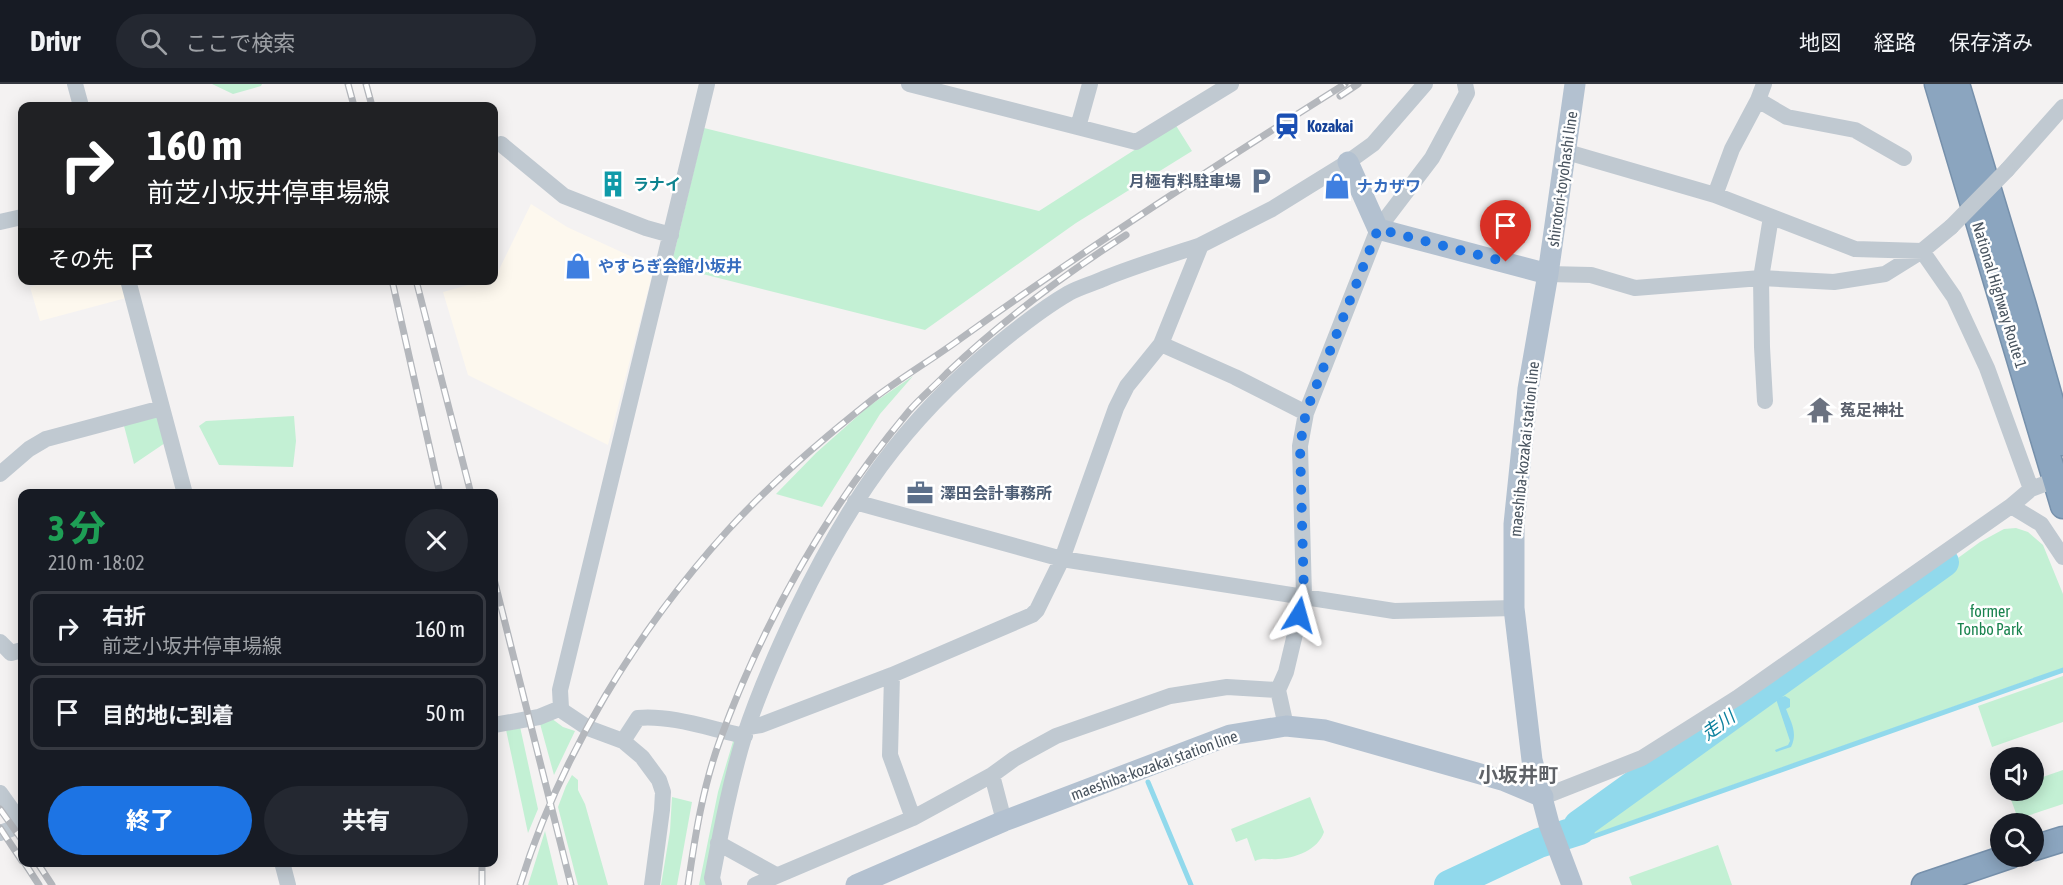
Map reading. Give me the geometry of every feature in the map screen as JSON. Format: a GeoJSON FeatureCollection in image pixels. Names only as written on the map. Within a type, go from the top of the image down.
{"type":"FeatureCollection","features":[{"type":"Feature","properties":{"kind":"highway","name":"National Highway Route 1"},"geometry":{"type":"LineString","coordinates":[[1937,84],[2059,478],[2063,506]]}},
{"type":"Feature","properties":{"kind":"highway","name":"National Highway Route 1"},"geometry":{"type":"LineString","coordinates":[[1957,84],[2025,306],[2063,443]]}},
{"type":"Feature","properties":{"kind":"highway"},"geometry":{"type":"LineString","coordinates":[[2044,845],[2063,839]]}},
{"type":"Feature","properties":{"kind":"highway"},"geometry":{"type":"LineString","coordinates":[[1924,885],[1990,863]]}},
{"type":"Feature","properties":{"kind":"main road","name":"shirotori-toyohashi line"},"geometry":{"type":"LineString","coordinates":[[1548,274],[1575,84]]}},
{"type":"Feature","properties":{"kind":"main road"},"geometry":{"type":"LineString","coordinates":[[1348,162],[1378,229],[1548,274]]}},
{"type":"Feature","properties":{"kind":"main road","name":"maeshiba-kozakai station line"},"geometry":{"type":"LineString","coordinates":[[1543,797],[1533,760],[1514,608],[1514,524],[1526,412],[1548,274]]}},
{"type":"Feature","properties":{"kind":"main road","name":"maeshiba-kozakai station line"},"geometry":{"type":"LineString","coordinates":[[856,885],[1004,821],[1230,735],[1286,726],[1324,730],[1362,739],[1505,782],[1543,797]]}},
{"type":"Feature","properties":{"kind":"main road"},"geometry":{"type":"LineString","coordinates":[[1543,797],[1557,850],[1572,885]]}},
{"type":"Feature","properties":{"kind":"street"},"geometry":{"type":"LineString","coordinates":[[75,84],[80,102]]}},
{"type":"Feature","properties":{"kind":"street"},"geometry":{"type":"LineString","coordinates":[[652,885],[663,792],[659,780],[642,756],[623,741],[588,728],[571,718],[561,708],[560,690],[707,84]]}},
{"type":"Feature","properties":{"kind":"street"},"geometry":{"type":"LineString","coordinates":[[909,84],[1136,142],[1231,84]]}},
{"type":"Feature","properties":{"kind":"street"},"geometry":{"type":"LineString","coordinates":[[1078,127],[1090,84]]}},
{"type":"Feature","properties":{"kind":"street"},"geometry":{"type":"LineString","coordinates":[[714,885],[712,878],[718,843],[746,732],[789,626],[820,561],[855,502],[882,462],[917,419],[963,373],[1024,323],[1071,292],[1125,270],[1201,245],[1272,209],[1348,162],[1373,144],[1425,84]]}},
{"type":"Feature","properties":{"kind":"street"},"geometry":{"type":"LineString","coordinates":[[1286,726],[1278,690],[1286,672],[1304,596],[1300,446],[1306,412],[1378,229],[1432,158],[1467,93],[1465,84]]}},
{"type":"Feature","properties":{"kind":"street"},"geometry":{"type":"LineString","coordinates":[[1714,195],[1732,149],[1764,84]]}},
{"type":"Feature","properties":{"kind":"street"},"geometry":{"type":"LineString","coordinates":[[1758,100],[1787,117],[1855,130],[1904,158]]}},
{"type":"Feature","properties":{"kind":"street"},"geometry":{"type":"LineString","coordinates":[[1548,274],[1592,275],[1635,288],[1761,278],[1834,282],[1885,274],[1922,251],[1951,227],[2007,170],[2063,106]]}},
{"type":"Feature","properties":{"kind":"street"},"geometry":{"type":"LineString","coordinates":[[501,144],[564,196],[646,228],[671,235]]}},
{"type":"Feature","properties":{"kind":"street"},"geometry":{"type":"LineString","coordinates":[[1567,152],[1636,170],[1714,195],[1856,249],[1922,251]]}},
{"type":"Feature","properties":{"kind":"street"},"geometry":{"type":"LineString","coordinates":[[1765,401],[1761,278],[1771,217]]}},
{"type":"Feature","properties":{"kind":"street"},"geometry":{"type":"LineString","coordinates":[[0,222],[18,218]]}},
{"type":"Feature","properties":{"kind":"street"},"geometry":{"type":"LineString","coordinates":[[623,741],[638,718],[648,717],[746,732],[892,675],[1032,615],[1037,610],[1062,558],[1116,408],[1127,386],[1161,344],[1201,245]]}},
{"type":"Feature","properties":{"kind":"street"},"geometry":{"type":"LineString","coordinates":[[1922,251],[1954,297],[1982,358],[2031,489]]}},
{"type":"Feature","properties":{"kind":"street"},"geometry":{"type":"LineString","coordinates":[[129,285],[184,489]]}},
{"type":"Feature","properties":{"kind":"street"},"geometry":{"type":"LineString","coordinates":[[1161,344],[1306,412]]}},
{"type":"Feature","properties":{"kind":"street"},"geometry":{"type":"LineString","coordinates":[[0,474],[29,449],[46,439],[162,408]]}},
{"type":"Feature","properties":{"kind":"street"},"geometry":{"type":"LineString","coordinates":[[1543,797],[1642,758],[1737,698],[2011,506],[2031,489],[2059,478]]}},
{"type":"Feature","properties":{"kind":"street"},"geometry":{"type":"LineString","coordinates":[[855,502],[1062,558],[1394,611],[1514,608]]}},
{"type":"Feature","properties":{"kind":"street"},"geometry":{"type":"LineString","coordinates":[[2011,506],[2041,524],[2063,557]]}},
{"type":"Feature","properties":{"kind":"street"},"geometry":{"type":"LineString","coordinates":[[0,642],[11,653],[18,651]]}},
{"type":"Feature","properties":{"kind":"street"},"geometry":{"type":"LineString","coordinates":[[892,675],[890,755],[913,818]]}},
{"type":"Feature","properties":{"kind":"street"},"geometry":{"type":"LineString","coordinates":[[755,885],[913,818],[992,775],[1014,759],[1056,736],[1170,696],[1227,687],[1278,690]]}},
{"type":"Feature","properties":{"kind":"street"},"geometry":{"type":"LineString","coordinates":[[498,724],[539,717],[561,708]]}},
{"type":"Feature","properties":{"kind":"street"},"geometry":{"type":"LineString","coordinates":[[992,775],[1004,821]]}},
{"type":"Feature","properties":{"kind":"street"},"geometry":{"type":"LineString","coordinates":[[0,793],[18,819]]}},
{"type":"Feature","properties":{"kind":"street"},"geometry":{"type":"LineString","coordinates":[[0,833],[18,826]]}},
{"type":"Feature","properties":{"kind":"street"},"geometry":{"type":"LineString","coordinates":[[718,843],[776,875]]}},
{"type":"Feature","properties":{"kind":"street"},"geometry":{"type":"LineString","coordinates":[[283,867],[288,885]]}},
{"type":"Feature","properties":{"kind":"shaded area"},"geometry":{"type":"Polygon","coordinates":[[[531,204],[567,227],[654,267],[608,445],[468,375],[443,292],[468,285],[498,285],[498,272],[531,204]]]}},
{"type":"Feature","properties":{"kind":"shaded area"},"geometry":{"type":"Polygon","coordinates":[[[37,285],[122,285],[126,298],[40,321],[30,287],[37,285]]]}},
{"type":"Feature","properties":{"kind":"green space"},"geometry":{"type":"Polygon","coordinates":[[[212,84],[262,84],[233,94],[212,84]]]}},
{"type":"Feature","properties":{"kind":"green space"},"geometry":{"type":"Polygon","coordinates":[[[1175,124],[1192,151],[1076,223],[925,330],[671,266],[704,128],[1039,211],[1175,124]]]}},
{"type":"Feature","properties":{"kind":"green space"},"geometry":{"type":"Polygon","coordinates":[[[913,376],[880,414],[822,507],[776,494],[816,453],[869,406],[913,376]]]}},
{"type":"Feature","properties":{"kind":"green space"},"geometry":{"type":"Polygon","coordinates":[[[157,413],[165,443],[134,464],[123,422],[157,413]]]}},
{"type":"Feature","properties":{"kind":"green space"},"geometry":{"type":"Polygon","coordinates":[[[294,416],[296,441],[293,467],[219,465],[199,426],[206,421],[294,416]]]}},
{"type":"Feature","properties":{"kind":"green space","name":"former Tonbo Park"},"geometry":{"type":"Polygon","coordinates":[[[2016,528],[2028,532],[2043,545],[2063,594],[2063,668],[1575,841],[1573,834],[1582,831],[1581,827],[1750,709],[1980,542],[2004,529],[2016,528]]]}},
{"type":"Feature","properties":{"kind":"green space"},"geometry":{"type":"Polygon","coordinates":[[[2063,676],[2063,722],[1992,747],[1978,706],[2063,676]]]}},
{"type":"Feature","properties":{"kind":"green space"},"geometry":{"type":"Polygon","coordinates":[[[551,718],[563,727],[575,731],[554,775],[539,720],[551,718]]]}},
{"type":"Feature","properties":{"kind":"green space"},"geometry":{"type":"Polygon","coordinates":[[[519,722],[538,809],[528,833],[505,725],[519,722]]]}},
{"type":"Feature","properties":{"kind":"green space"},"geometry":{"type":"Polygon","coordinates":[[[734,738],[741,739],[709,885],[699,885],[718,792],[734,738]]]}},
{"type":"Feature","properties":{"kind":"green space"},"geometry":{"type":"Polygon","coordinates":[[[2063,770],[2063,804],[2036,813],[2016,813],[2012,801],[2044,801],[2044,777],[2063,770]]]}},
{"type":"Feature","properties":{"kind":"green space"},"geometry":{"type":"Polygon","coordinates":[[[572,775],[578,780],[578,790],[585,804],[608,885],[578,885],[558,807],[572,775]]]}},
{"type":"Feature","properties":{"kind":"green space"},"geometry":{"type":"Polygon","coordinates":[[[672,797],[692,802],[677,885],[661,885],[670,831],[672,797]]]}},
{"type":"Feature","properties":{"kind":"green space"},"geometry":{"type":"Polygon","coordinates":[[[1310,797],[1324,832],[1317,844],[1305,852],[1292,857],[1255,861],[1247,838],[1236,842],[1231,829],[1310,797]]]}},
{"type":"Feature","properties":{"kind":"green space"},"geometry":{"type":"Polygon","coordinates":[[[545,831],[558,885],[528,885],[545,831]]]}},
{"type":"Feature","properties":{"kind":"green space"},"geometry":{"type":"Polygon","coordinates":[[[1718,845],[1732,885],[1632,885],[1629,877],[1718,845]]]}},
{"type":"Feature","properties":{"kind":"water"},"geometry":{"type":"Polygon","coordinates":[[[1785,696],[1790,699],[1790,707],[1786,709],[1794,737],[1791,747],[1776,752],[1775,750],[1788,745],[1790,741],[1776,699],[1785,696]]]}},
{"type":"Feature","properties":{"kind":"waterway","name":"走川"},"geometry":{"type":"LineString","coordinates":[[1449,885],[1539,843],[1580,830],[1579,825],[1944,562]]}},
{"type":"Feature","properties":{"kind":"waterway"},"geometry":{"type":"LineString","coordinates":[[1561,843],[1575,843],[2063,670]]}},
{"type":"Feature","properties":{"kind":"waterway"},"geometry":{"type":"LineString","coordinates":[[1148,782],[1191,885]]}},
{"type":"Feature","properties":{"kind":"waterway","name":"走川"},"geometry":{"type":"LineString","coordinates":[[1539,843],[1551,843]]}},
{"type":"Feature","properties":{"kind":"railway"},"geometry":{"type":"LineString","coordinates":[[348,84],[353,102]]}},
{"type":"Feature","properties":{"kind":"railway"},"geometry":{"type":"LineString","coordinates":[[366,84],[371,102]]}},
{"type":"Feature","properties":{"kind":"railway"},"geometry":{"type":"LineString","coordinates":[[520,885],[557,789],[579,742],[605,697],[663,610],[728,530],[761,496],[831,433],[890,386],[1102,240],[1345,84]]}},
{"type":"Feature","properties":{"kind":"railway"},"geometry":{"type":"LineString","coordinates":[[1340,96],[1358,84]]}},
{"type":"Feature","properties":{"kind":"railway"},"geometry":{"type":"LineString","coordinates":[[688,885],[704,793],[720,740],[737,696],[777,609],[800,567],[851,486],[909,411],[947,373],[1033,300],[1126,235]]}},
{"type":"Feature","properties":{"kind":"railway"},"geometry":{"type":"LineString","coordinates":[[393,285],[439,489]]}},
{"type":"Feature","properties":{"kind":"railway"},"geometry":{"type":"LineString","coordinates":[[417,285],[470,489]]}},
{"type":"Feature","properties":{"kind":"railway"},"geometry":{"type":"LineString","coordinates":[[498,595],[571,885]]}},
{"type":"Feature","properties":{"kind":"railway"},"geometry":{"type":"LineString","coordinates":[[0,809],[18,834]]}},
{"type":"Feature","properties":{"kind":"railway"},"geometry":{"type":"LineString","coordinates":[[0,828],[18,855]]}},
{"type":"Feature","properties":{"kind":"railway"},"geometry":{"type":"LineString","coordinates":[[27,867],[39,885]]}},
{"type":"Feature","properties":{"kind":"railway"},"geometry":{"type":"LineString","coordinates":[[40,867],[52,885]]}},
{"type":"Feature","properties":{"kind":"railway"},"geometry":{"type":"LineString","coordinates":[[482,867],[482,885]]}},
{"type":"Feature","properties":{"kind":"place","name":"Kozakai"},"geometry":{"type":"Point","coordinates":[1287,126]}},
{"type":"Feature","properties":{"kind":"place","name":"月極有料駐車場"},"geometry":{"type":"Point","coordinates":[1261,181]}},
{"type":"Feature","properties":{"kind":"place","name":"ラナイ"},"geometry":{"type":"Point","coordinates":[613,184]}},
{"type":"Feature","properties":{"kind":"place","name":"ナカザワ"},"geometry":{"type":"Point","coordinates":[1337,186]}},
{"type":"Feature","properties":{"kind":"place","name":"やすらぎ会館小坂井"},"geometry":{"type":"Point","coordinates":[578,266]}},
{"type":"Feature","properties":{"kind":"place","name":"菟足神社"},"geometry":{"type":"Point","coordinates":[1820,410]}},
{"type":"Feature","properties":{"kind":"place","name":"澤田会計事務所"},"geometry":{"type":"Point","coordinates":[920,493]}},
{"type":"Feature","properties":{"kind":"district","name":"小坂井町"},"geometry":{"type":"Point","coordinates":[1518,774]}},
{"type":"Feature","properties":{"kind":"route"},"geometry":{"type":"LineString","coordinates":[[1299,615],[1304,596],[1300,446],[1306,412],[1378,229],[1506,262]]}}]}
